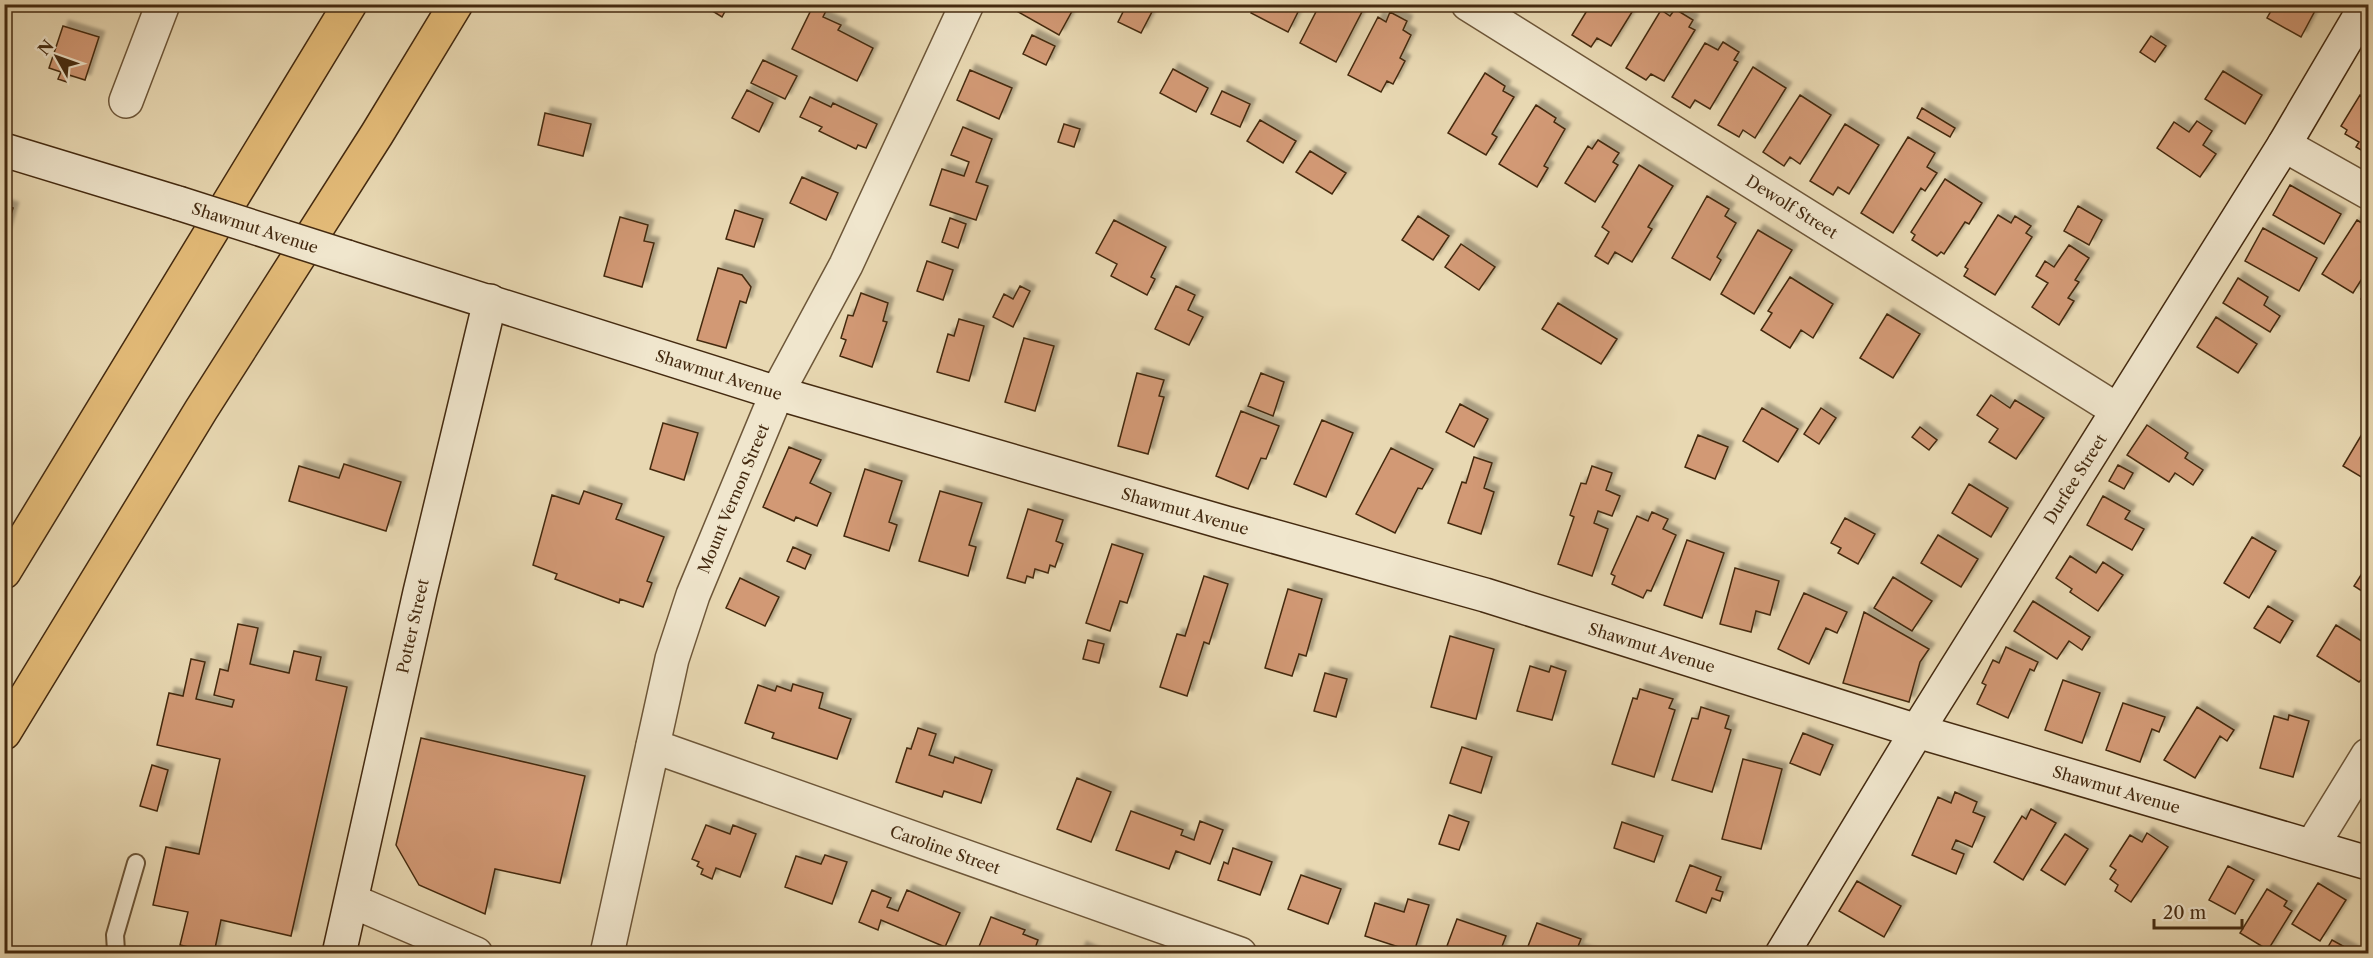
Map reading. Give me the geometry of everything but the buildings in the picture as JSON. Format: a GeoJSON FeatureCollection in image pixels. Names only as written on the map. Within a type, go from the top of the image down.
{"type":"FeatureCollection","features":[{"type":"Feature","properties":{"kind":"highway"},"geometry":{"type":"LineString","coordinates":[[4,572],[350,4]]}},
{"type":"Feature","properties":{"kind":"highway"},"geometry":{"type":"LineString","coordinates":[[4,733],[201,410],[377,134],[456,4]]}},
{"type":"Feature","properties":{"kind":"street"},"geometry":{"type":"LineString","coordinates":[[126,101],[163,4]]}},
{"type":"Feature","properties":{"kind":"street","name":"Mount Vernon Street"},"geometry":{"type":"LineString","coordinates":[[607,954],[672,659],[693,595],[777,393],[846,265],[967,4]]}},
{"type":"Feature","properties":{"kind":"street","name":"Dewolf Street"},"geometry":{"type":"LineString","coordinates":[[1468,4],[2117,410]]}},
{"type":"Feature","properties":{"kind":"street","name":"Durfee Street"},"geometry":{"type":"LineString","coordinates":[[1782,954],[1917,731],[2284,145],[2367,4]]}},
{"type":"Feature","properties":{"kind":"street"},"geometry":{"type":"LineString","coordinates":[[2284,145],[2368,192]]}},
{"type":"Feature","properties":{"kind":"street","name":"Shawmut Avenue"},"geometry":{"type":"LineString","coordinates":[[4,150],[777,393],[1226,523],[1485,595],[1917,731],[2368,863]]}},
{"type":"Feature","properties":{"kind":"street","name":"Potter Street"},"geometry":{"type":"LineString","coordinates":[[339,954],[420,592],[490,301]]}},
{"type":"Feature","properties":{"kind":"street","name":"Caroline Street"},"geometry":{"type":"LineString","coordinates":[[653,746],[1240,954]]}},
{"type":"Feature","properties":{"kind":"street"},"geometry":{"type":"LineString","coordinates":[[2312,846],[2368,755]]}},
{"type":"Feature","properties":{"kind":"street"},"geometry":{"type":"LineString","coordinates":[[352,901],[476,954]]}},
{"type":"Feature","properties":{"kind":"lane"},"geometry":{"type":"LineString","coordinates":[[119,954],[116,951],[115,935],[136,863]]}}]}
